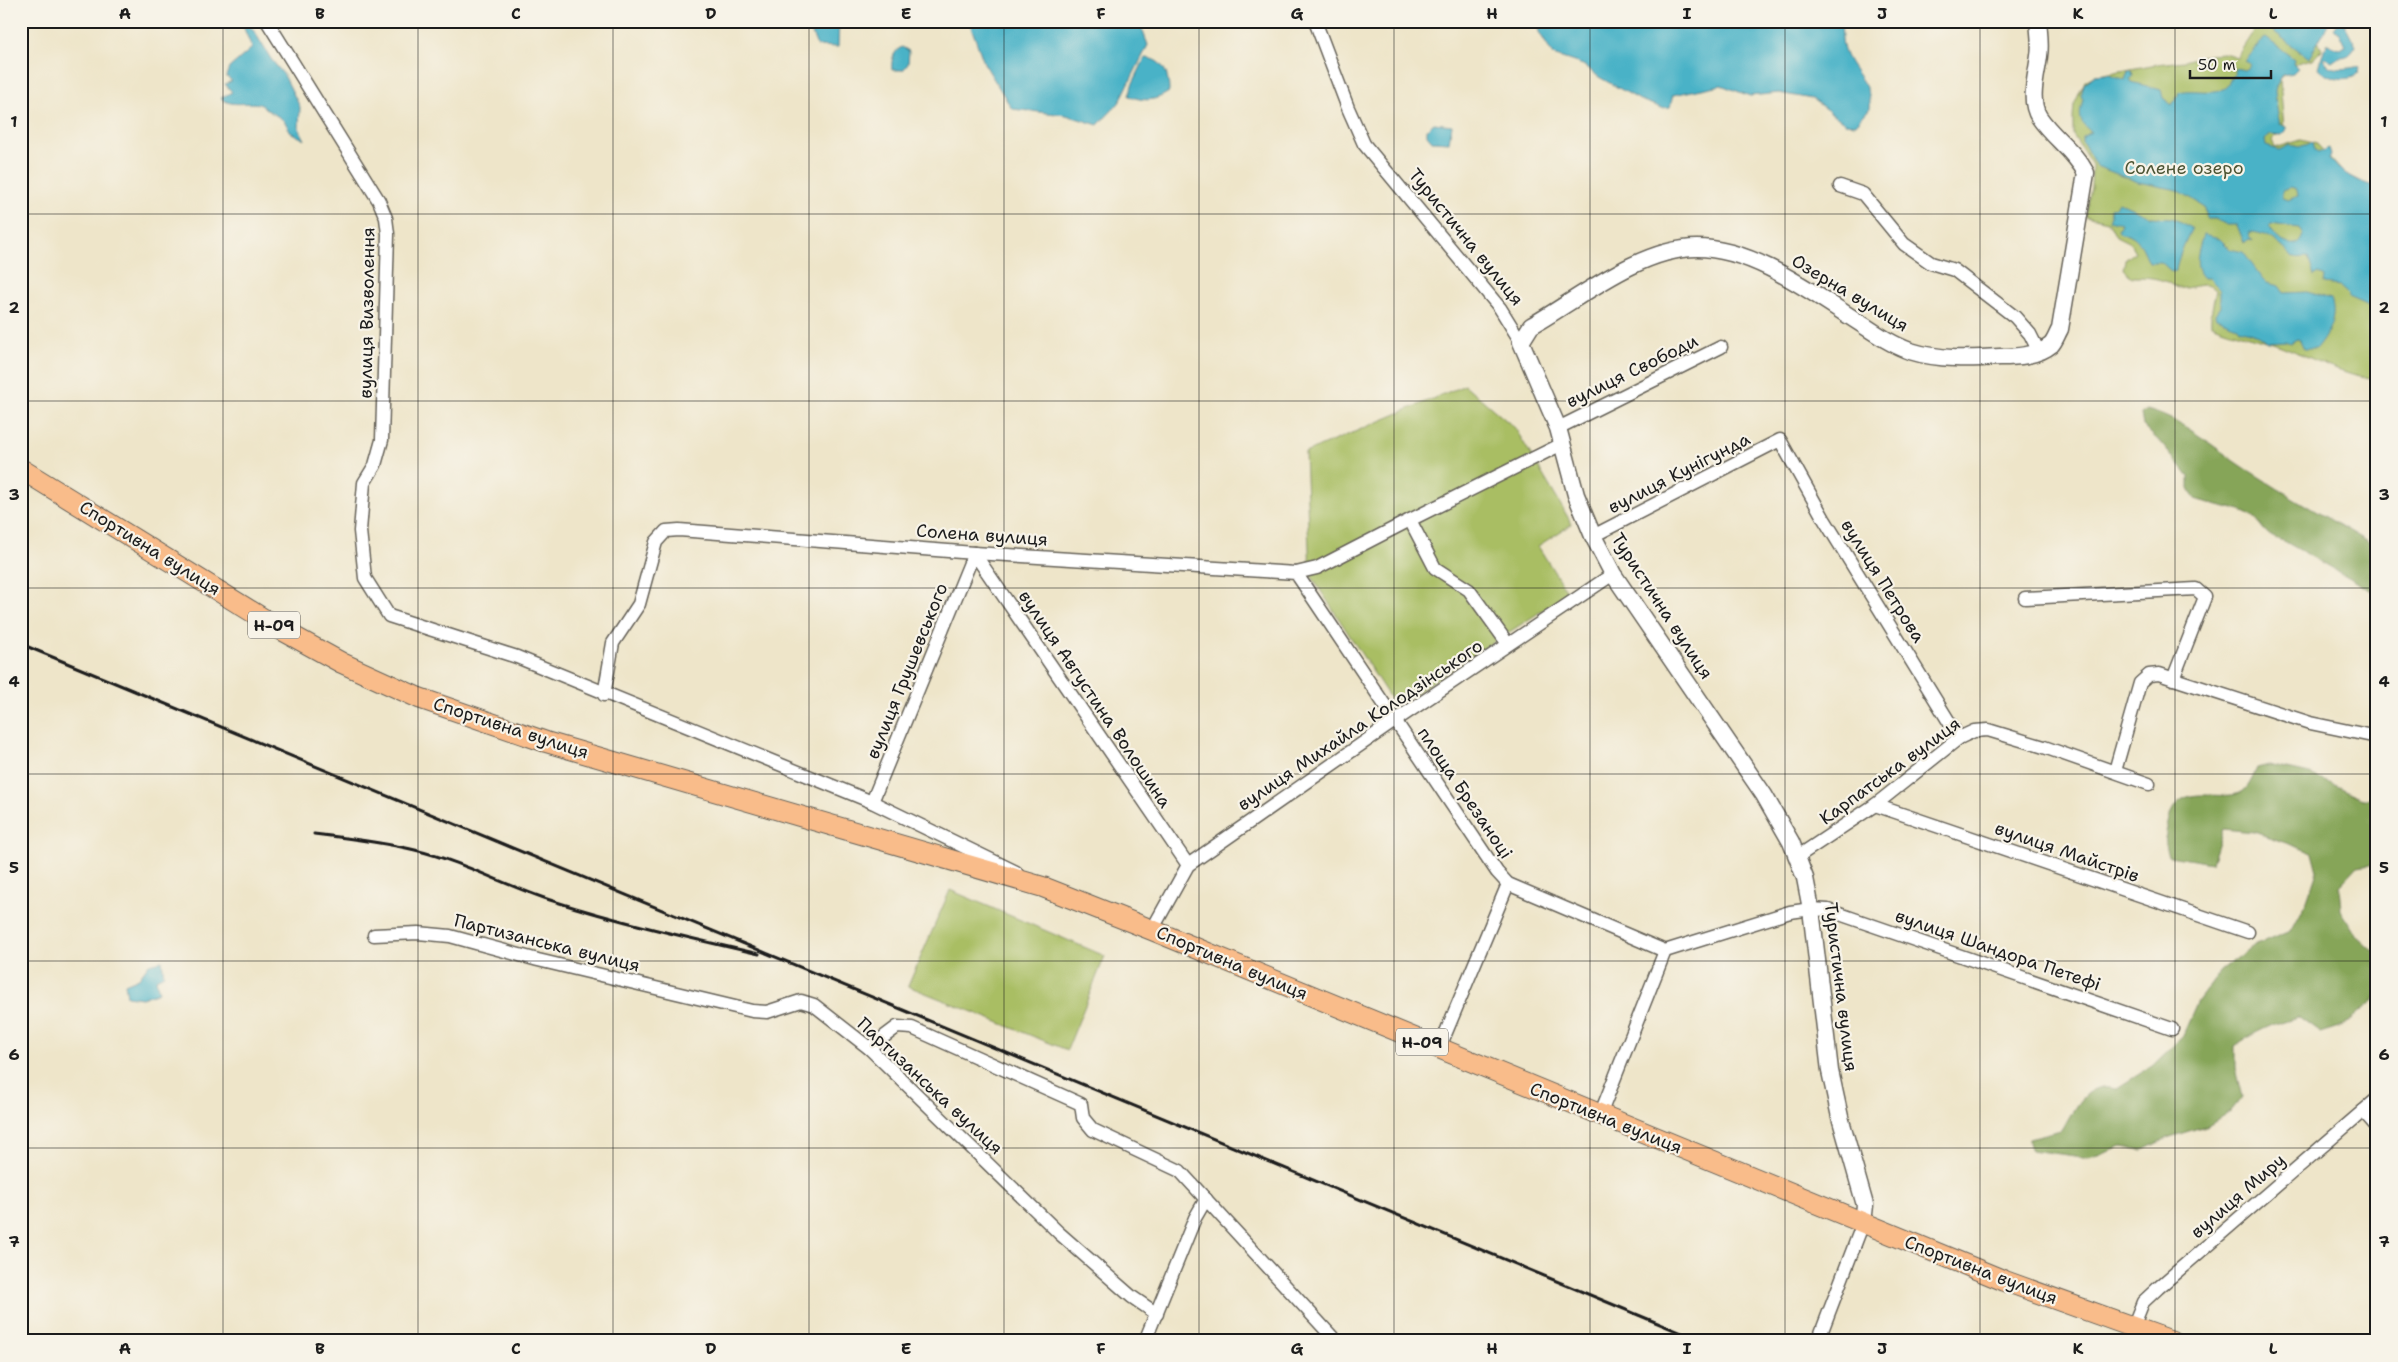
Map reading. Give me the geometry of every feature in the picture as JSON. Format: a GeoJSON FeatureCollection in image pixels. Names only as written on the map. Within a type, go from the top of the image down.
{"type":"FeatureCollection","features":[{"type":"Feature","properties":{"kind":"main road","name":"Спортивна вулиця"},"geometry":{"type":"LineString","coordinates":[[21,469],[280,629],[342,663],[419,698],[546,742],[1043,888],[1152,930],[2005,1281],[2172,1341]]}},
{"type":"Feature","properties":{"kind":"street","name":"вулиця Визволення"},"geometry":{"type":"LineString","coordinates":[[266,21],[379,201],[386,218],[388,234],[382,440],[375,465],[364,483],[360,531],[365,578],[380,600]]}},
{"type":"Feature","properties":{"kind":"street","name":"Туристична вулиця"},"geometry":{"type":"LineString","coordinates":[[1315,21],[1348,108],[1364,144],[1500,308],[1521,342],[1558,428],[1576,495],[1613,574],[1764,795],[1791,842],[1805,878],[1811,909],[1830,1071],[1840,1117],[1866,1205],[1863,1224]]}},
{"type":"Feature","properties":{"kind":"street"},"geometry":{"type":"LineString","coordinates":[[1840,186],[1863,194],[1904,244],[1931,263],[1954,270],[2015,317],[2030,334],[2039,352],[2052,344],[2060,328],[2086,173],[2079,159],[2038,116],[2034,104],[2035,79],[2040,55],[2038,21]]}},
{"type":"Feature","properties":{"kind":"street","name":"Озерна вулиця"},"geometry":{"type":"LineString","coordinates":[[1521,342],[1531,326],[1634,264],[1664,252],[1696,248],[1724,250],[1785,276],[1890,342],[1910,351],[1940,357],[1970,359],[2014,357],[2039,352]]}},
{"type":"Feature","properties":{"kind":"street","name":"вулиця Свободи"},"geometry":{"type":"LineString","coordinates":[[1558,428],[1721,346]]}},
{"type":"Feature","properties":{"kind":"street","name":"вулиця Кунігунда"},"geometry":{"type":"LineString","coordinates":[[1594,536],[1780,440]]}},
{"type":"Feature","properties":{"kind":"street","name":"вулиця Петрова"},"geometry":{"type":"LineString","coordinates":[[1780,440],[1824,519],[1959,738]]}},
{"type":"Feature","properties":{"kind":"street","name":"Солена вулиця"},"geometry":{"type":"LineString","coordinates":[[604,695],[613,643],[639,604],[650,570],[656,542],[666,531],[679,530],[974,553],[1296,573],[1317,568],[1562,444]]}},
{"type":"Feature","properties":{"kind":"street"},"geometry":{"type":"LineString","coordinates":[[1410,520],[1434,568],[1469,590],[1508,644]]}},
{"type":"Feature","properties":{"kind":"street","name":"вулиця Грушевського"},"geometry":{"type":"LineString","coordinates":[[872,802],[974,553]]}},
{"type":"Feature","properties":{"kind":"street","name":"вулиця Августина Волошина"},"geometry":{"type":"LineString","coordinates":[[974,553],[1188,865]]}},
{"type":"Feature","properties":{"kind":"street"},"geometry":{"type":"LineString","coordinates":[[1296,573],[1396,720]]}},
{"type":"Feature","properties":{"kind":"street","name":"вулиця Михайла Колодзінського"},"geometry":{"type":"LineString","coordinates":[[1152,930],[1188,865],[1396,720],[1613,574]]}},
{"type":"Feature","properties":{"kind":"street"},"geometry":{"type":"LineString","coordinates":[[2025,598],[2196,589],[2205,598],[2173,679]]}},
{"type":"Feature","properties":{"kind":"street","name":"Спортивна вулиця"},"geometry":{"type":"LineString","coordinates":[[380,600],[390,616],[517,658],[604,695],[872,802],[998,862],[1043,888]]}},
{"type":"Feature","properties":{"kind":"street"},"geometry":{"type":"LineString","coordinates":[[2115,771],[2140,683],[2149,675],[2159,674],[2310,723],[2377,737]]}},
{"type":"Feature","properties":{"kind":"street","name":"площа Брезаноці"},"geometry":{"type":"LineString","coordinates":[[1396,720],[1497,872],[1508,884],[1665,951]]}},
{"type":"Feature","properties":{"kind":"street","name":"Карпатська вулиця"},"geometry":{"type":"LineString","coordinates":[[1797,857],[1875,805],[1959,738],[1974,731],[1988,730],[2115,771],[2149,784]]}},
{"type":"Feature","properties":{"kind":"street","name":"вулиця Майстрів"},"geometry":{"type":"LineString","coordinates":[[1875,805],[2248,932]]}},
{"type":"Feature","properties":{"kind":"street","name":"площа Брезаноці"},"geometry":{"type":"LineString","coordinates":[[1439,1049],[1508,884]]}},
{"type":"Feature","properties":{"kind":"street"},"geometry":{"type":"LineString","coordinates":[[1600,1115],[1665,951],[1790,912],[1811,909]]}},
{"type":"Feature","properties":{"kind":"street","name":"вулиця Шандора Петефі"},"geometry":{"type":"LineString","coordinates":[[1811,909],[1828,910],[2172,1029]]}},
{"type":"Feature","properties":{"kind":"street","name":"Партизанська вулиця"},"geometry":{"type":"LineString","coordinates":[[374,935],[418,933],[450,936],[538,960],[752,1011],[767,1012],[801,1001],[814,1004],[869,1048],[1059,1233],[1132,1297],[1157,1314]]}},
{"type":"Feature","properties":{"kind":"street"},"geometry":{"type":"LineString","coordinates":[[869,1048],[897,1027],[912,1028],[1081,1104],[1083,1118],[1094,1130],[1180,1171],[1336,1341]]}},
{"type":"Feature","properties":{"kind":"street","name":"вулиця Миру"},"geometry":{"type":"LineString","coordinates":[[2133,1327],[2143,1302],[2377,1099]]}},
{"type":"Feature","properties":{"kind":"street"},"geometry":{"type":"LineString","coordinates":[[2363,1111],[2377,1127]]}},
{"type":"Feature","properties":{"kind":"street"},"geometry":{"type":"LineString","coordinates":[[1145,1341],[1195,1218],[1206,1199]]}},
{"type":"Feature","properties":{"kind":"street"},"geometry":{"type":"LineString","coordinates":[[1818,1341],[1863,1224]]}},
{"type":"Feature","properties":{"kind":"green space","name":"Солене озеро"},"geometry":{"type":"Polygon","coordinates":[[[2260,21],[2308,21],[2322,49],[2312,59],[2297,63],[2280,79],[2284,128],[2272,140],[2275,148],[2301,140],[2317,144],[2350,180],[2370,188],[2377,186],[2377,379],[2352,374],[2272,343],[2211,324],[2216,290],[2207,285],[2178,288],[2156,279],[2132,277],[2123,269],[2125,260],[2135,252],[2130,243],[2116,236],[2108,221],[2085,216],[2091,188],[2092,165],[2073,135],[2073,118],[2074,105],[2085,81],[2094,76],[2184,61],[2209,54],[2224,53],[2237,57],[2260,21]]]}},
{"type":"Feature","properties":{"kind":"green space"},"geometry":{"type":"Polygon","coordinates":[[[1465,385],[1515,428],[1572,524],[1538,546],[1568,594],[1395,706],[1310,574],[1305,453],[1465,385]]]}},
{"type":"Feature","properties":{"kind":"green space"},"geometry":{"type":"Polygon","coordinates":[[[2147,410],[2186,427],[2245,468],[2377,547],[2377,594],[2284,541],[2271,536],[2248,514],[2195,499],[2189,488],[2189,477],[2159,441],[2143,426],[2141,414],[2147,410]]]}},
{"type":"Feature","properties":{"kind":"green space"},"geometry":{"type":"Polygon","coordinates":[[[2269,765],[2310,774],[2362,798],[2377,798],[2377,863],[2358,866],[2339,886],[2341,910],[2357,936],[2377,954],[2377,993],[2373,1001],[2342,1026],[2320,1033],[2298,1017],[2265,1028],[2235,1046],[2235,1069],[2242,1097],[2232,1110],[2208,1125],[2167,1138],[2143,1150],[2122,1147],[2090,1158],[2030,1150],[2029,1138],[2062,1130],[2077,1104],[2089,1092],[2097,1088],[2117,1088],[2152,1066],[2182,1037],[2198,1001],[2220,971],[2252,947],[2290,931],[2307,900],[2317,871],[2312,852],[2254,832],[2223,829],[2212,863],[2169,856],[2166,843],[2168,822],[2173,809],[2180,801],[2198,795],[2230,795],[2240,793],[2248,785],[2257,768],[2269,765]]]}},
{"type":"Feature","properties":{"kind":"green space"},"geometry":{"type":"Polygon","coordinates":[[[950,890],[1105,956],[1067,1050],[908,986],[950,890]]]}},
{"type":"Feature","properties":{"kind":"water"},"geometry":{"type":"Polygon","coordinates":[[[241,21],[245,21],[254,31],[271,59],[284,75],[300,107],[299,128],[305,140],[290,132],[282,119],[260,105],[254,103],[229,103],[221,98],[232,92],[225,84],[232,81],[226,76],[229,68],[252,48],[241,21]]]}},
{"type":"Feature","properties":{"kind":"water"},"geometry":{"type":"Polygon","coordinates":[[[807,21],[839,21],[838,47],[817,46],[807,21]]]}},
{"type":"Feature","properties":{"kind":"water"},"geometry":{"type":"Polygon","coordinates":[[[969,21],[1139,21],[1148,45],[1119,103],[1098,125],[1066,115],[1012,109],[984,63],[969,21]]]}},
{"type":"Feature","properties":{"kind":"water"},"geometry":{"type":"Polygon","coordinates":[[[1536,21],[1841,21],[1844,49],[1848,60],[1865,86],[1870,100],[1870,108],[1856,124],[1845,123],[1812,99],[1779,93],[1750,96],[1721,85],[1673,95],[1670,107],[1662,108],[1640,100],[1599,77],[1583,65],[1553,55],[1539,32],[1536,21]]]}},
{"type":"Feature","properties":{"kind":"water"},"geometry":{"type":"Polygon","coordinates":[[[2273,21],[2330,21],[2309,58],[2273,31],[2273,21]]]}},
{"type":"Feature","properties":{"kind":"water"},"geometry":{"type":"Polygon","coordinates":[[[2337,23],[2344,23],[2356,46],[2349,55],[2339,57],[2332,62],[2325,58],[2323,59],[2334,68],[2344,69],[2360,66],[2359,73],[2344,79],[2327,74],[2318,68],[2322,53],[2328,43],[2335,48],[2341,49],[2345,46],[2339,33],[2333,29],[2337,23]]]}},
{"type":"Feature","properties":{"kind":"water"},"geometry":{"type":"Polygon","coordinates":[[[2266,38],[2294,59],[2293,64],[2298,68],[2293,73],[2283,75],[2276,86],[2275,93],[2279,121],[2280,124],[2286,127],[2286,131],[2282,135],[2270,134],[2265,140],[2266,146],[2279,150],[2290,145],[2299,147],[2312,143],[2314,151],[2318,153],[2329,148],[2331,154],[2329,159],[2339,169],[2357,180],[2377,187],[2377,310],[2348,297],[2349,294],[2340,286],[2324,284],[2325,277],[2319,273],[2314,276],[2308,257],[2293,258],[2279,244],[2262,234],[2250,232],[2249,236],[2253,241],[2249,239],[2244,243],[2237,225],[2227,225],[2215,219],[2207,219],[2205,207],[2178,190],[2138,182],[2096,166],[2082,141],[2082,138],[2091,132],[2082,121],[2081,109],[2083,99],[2081,96],[2084,84],[2095,75],[2110,74],[2125,80],[2128,71],[2132,70],[2133,77],[2130,79],[2132,82],[2161,90],[2163,98],[2172,105],[2180,92],[2218,91],[2223,89],[2228,85],[2236,68],[2244,70],[2249,67],[2250,64],[2244,61],[2266,38]],[[2290,188],[2282,191],[2282,198],[2288,200],[2298,196],[2297,190],[2290,188]],[[2271,224],[2269,227],[2271,232],[2280,240],[2292,244],[2301,240],[2303,234],[2299,228],[2271,224]]]}},
{"type":"Feature","properties":{"kind":"water"},"geometry":{"type":"Polygon","coordinates":[[[902,47],[909,51],[908,64],[903,70],[892,70],[893,57],[896,51],[902,47]]]}},
{"type":"Feature","properties":{"kind":"water"},"geometry":{"type":"Polygon","coordinates":[[[1145,58],[1157,61],[1161,65],[1169,86],[1169,92],[1150,100],[1129,96],[1132,85],[1145,58]]]}},
{"type":"Feature","properties":{"kind":"water"},"geometry":{"type":"Polygon","coordinates":[[[1434,123],[1452,125],[1449,142],[1432,141],[1427,135],[1427,129],[1434,123]]]}},
{"type":"Feature","properties":{"kind":"water"},"geometry":{"type":"Polygon","coordinates":[[[2118,202],[2151,217],[2172,218],[2192,228],[2176,271],[2172,272],[2161,262],[2149,262],[2140,243],[2132,236],[2121,233],[2118,230],[2121,223],[2109,220],[2111,215],[2110,208],[2115,207],[2118,202]]]}},
{"type":"Feature","properties":{"kind":"water"},"geometry":{"type":"Polygon","coordinates":[[[2203,235],[2220,239],[2230,249],[2243,252],[2267,283],[2279,286],[2284,293],[2307,292],[2331,299],[2333,313],[2330,326],[2316,349],[2304,349],[2300,340],[2297,339],[2290,343],[2285,341],[2268,342],[2259,335],[2239,329],[2237,326],[2216,318],[2215,314],[2220,307],[2220,289],[2209,278],[2204,278],[2200,274],[2197,263],[2198,251],[2203,235]]]}},
{"type":"Feature","properties":{"kind":"water"},"geometry":{"type":"Polygon","coordinates":[[[162,961],[164,975],[156,979],[159,992],[142,998],[127,996],[125,984],[139,978],[149,964],[162,961]]]}},
{"type":"Feature","properties":{"kind":"railway"},"geometry":{"type":"LineString","coordinates":[[21,644],[1701,1341]]}},
{"type":"Feature","properties":{"kind":"railway"},"geometry":{"type":"LineString","coordinates":[[314,834],[378,842],[415,850],[449,860],[533,894],[576,908],[759,954]]}}]}
